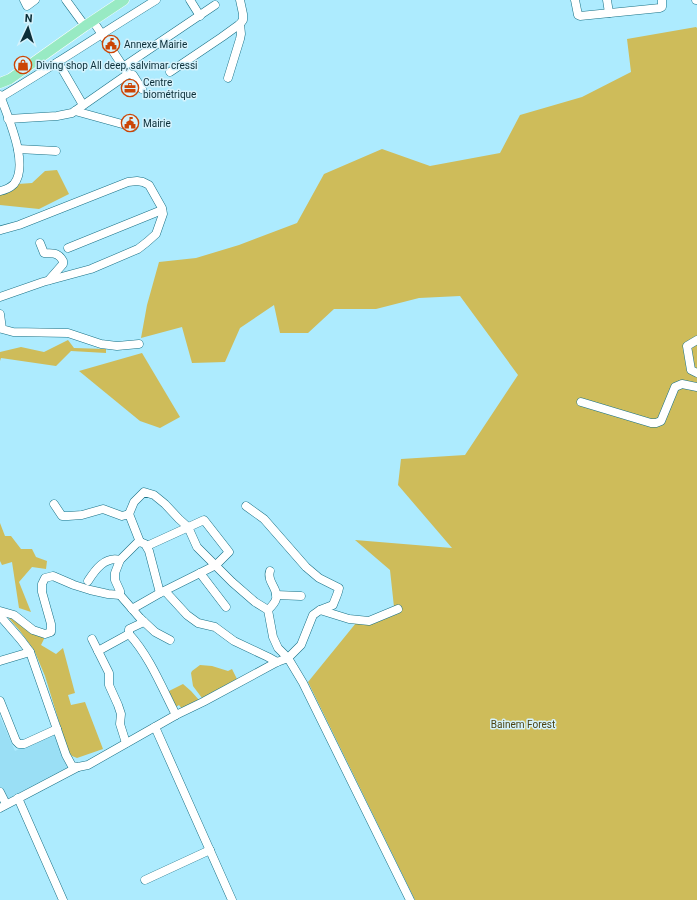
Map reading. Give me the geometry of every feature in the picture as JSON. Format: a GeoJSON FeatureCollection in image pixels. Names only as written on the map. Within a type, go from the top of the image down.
{"type":"FeatureCollection","features":[{"type":"Feature","properties":{"kind":"main road"},"geometry":{"type":"LineString","coordinates":[[0,83],[10,79],[124,0]]}},
{"type":"Feature","properties":{"kind":"street"},"geometry":{"type":"LineString","coordinates":[[24,0],[27,6],[35,0]]}},
{"type":"Feature","properties":{"kind":"street"},"geometry":{"type":"LineString","coordinates":[[66,0],[101,34],[122,67],[128,74],[133,75],[142,89]]}},
{"type":"Feature","properties":{"kind":"street"},"geometry":{"type":"LineString","coordinates":[[0,191],[14,184],[20,168],[20,156],[0,96],[58,62],[156,0]]}},
{"type":"Feature","properties":{"kind":"street"},"geometry":{"type":"LineString","coordinates":[[190,0],[200,16]]}},
{"type":"Feature","properties":{"kind":"street"},"geometry":{"type":"LineString","coordinates":[[170,72],[240,24],[243,20],[243,14],[240,0]]}},
{"type":"Feature","properties":{"kind":"street"},"geometry":{"type":"LineString","coordinates":[[575,0],[578,16],[660,8],[663,5],[662,0]]}},
{"type":"Feature","properties":{"kind":"street"},"geometry":{"type":"LineString","coordinates":[[607,0],[609,13]]}},
{"type":"Feature","properties":{"kind":"street"},"geometry":{"type":"LineString","coordinates":[[122,67],[215,6]]}},
{"type":"Feature","properties":{"kind":"street"},"geometry":{"type":"LineString","coordinates":[[228,78],[240,39],[240,24]]}},
{"type":"Feature","properties":{"kind":"street"},"geometry":{"type":"LineString","coordinates":[[58,62],[83,105]]}},
{"type":"Feature","properties":{"kind":"street"},"geometry":{"type":"LineString","coordinates":[[8,119],[66,115],[75,111],[128,74]]}},
{"type":"Feature","properties":{"kind":"street"},"geometry":{"type":"LineString","coordinates":[[75,111],[133,128]]}},
{"type":"Feature","properties":{"kind":"street"},"geometry":{"type":"LineString","coordinates":[[18,149],[56,152]]}},
{"type":"Feature","properties":{"kind":"street"},"geometry":{"type":"LineString","coordinates":[[0,230],[19,225],[128,182],[138,181],[149,185],[163,214],[156,234],[138,249],[91,269],[49,280],[0,297]]}},
{"type":"Feature","properties":{"kind":"street"},"geometry":{"type":"LineString","coordinates":[[68,248],[162,210]]}},
{"type":"Feature","properties":{"kind":"street"},"geometry":{"type":"LineString","coordinates":[[40,243],[44,253],[58,255],[63,261],[61,267],[49,280]]}},
{"type":"Feature","properties":{"kind":"street"},"geometry":{"type":"LineString","coordinates":[[0,314],[2,329],[13,332],[68,333],[101,344],[117,346],[139,344]]}},
{"type":"Feature","properties":{"kind":"street"},"geometry":{"type":"LineString","coordinates":[[697,340],[687,346],[691,370],[697,373]]}},
{"type":"Feature","properties":{"kind":"street"},"geometry":{"type":"LineString","coordinates":[[581,402],[656,424],[661,421],[675,387],[682,384],[697,387]]}},
{"type":"Feature","properties":{"kind":"street"},"geometry":{"type":"LineString","coordinates":[[268,610],[255,602],[232,582],[197,547],[188,527],[154,495],[144,492],[134,502],[129,514],[143,544],[149,551],[163,592],[187,615],[198,623],[215,628],[234,641],[277,662]]}},
{"type":"Feature","properties":{"kind":"street"},"geometry":{"type":"LineString","coordinates":[[54,504],[62,516],[82,515],[103,509],[122,516],[129,514]]}},
{"type":"Feature","properties":{"kind":"street"},"geometry":{"type":"LineString","coordinates":[[0,792],[3,806],[78,767],[88,765],[176,715],[277,662],[288,658],[301,645],[313,616],[320,610],[333,605],[339,588],[319,578],[310,571],[264,519],[246,506]]}},
{"type":"Feature","properties":{"kind":"street"},"geometry":{"type":"LineString","coordinates":[[132,609],[216,565],[229,552],[204,520],[143,544],[137,544],[120,560],[116,573],[115,580],[120,591],[120,595],[132,609],[144,622],[155,632],[170,640]]}},
{"type":"Feature","properties":{"kind":"street"},"geometry":{"type":"LineString","coordinates":[[88,580],[95,569],[106,561],[114,558],[120,560]]}},
{"type":"Feature","properties":{"kind":"street"},"geometry":{"type":"LineString","coordinates":[[270,571],[270,579],[276,592],[276,599],[268,610],[273,637],[278,648],[288,658],[303,683],[410,900]]}},
{"type":"Feature","properties":{"kind":"street"},"geometry":{"type":"LineString","coordinates":[[200,573],[226,607]]}},
{"type":"Feature","properties":{"kind":"street"},"geometry":{"type":"LineString","coordinates":[[0,611],[14,615],[33,630],[45,634],[50,632],[50,624],[42,592],[42,584],[45,578],[52,576],[90,590],[120,595]]}},
{"type":"Feature","properties":{"kind":"street"},"geometry":{"type":"LineString","coordinates":[[276,595],[301,596]]}},
{"type":"Feature","properties":{"kind":"street"},"geometry":{"type":"LineString","coordinates":[[320,610],[349,619],[369,621],[398,609]]}},
{"type":"Feature","properties":{"kind":"street"},"geometry":{"type":"LineString","coordinates":[[0,616],[30,652],[66,755],[72,766],[78,767]]}},
{"type":"Feature","properties":{"kind":"street"},"geometry":{"type":"LineString","coordinates":[[144,622],[129,629],[129,634],[138,645],[156,675],[176,715]]}},
{"type":"Feature","properties":{"kind":"street"},"geometry":{"type":"LineString","coordinates":[[98,651],[129,634]]}},
{"type":"Feature","properties":{"kind":"street"},"geometry":{"type":"LineString","coordinates":[[92,640],[108,673],[109,685],[121,714],[120,724],[126,743]]}},
{"type":"Feature","properties":{"kind":"street"},"geometry":{"type":"LineString","coordinates":[[0,661],[30,652]]}},
{"type":"Feature","properties":{"kind":"street"},"geometry":{"type":"LineString","coordinates":[[0,701],[16,741],[19,744],[24,744],[57,729]]}},
{"type":"Feature","properties":{"kind":"street"},"geometry":{"type":"LineString","coordinates":[[155,727],[232,900]]}},
{"type":"Feature","properties":{"kind":"street"},"geometry":{"type":"LineString","coordinates":[[18,798],[63,900]]}},
{"type":"Feature","properties":{"kind":"street"},"geometry":{"type":"LineString","coordinates":[[145,880],[210,850]]}},
{"type":"Feature","properties":{"kind":"shaded area"},"geometry":{"type":"Polygon","coordinates":[[[0,717],[15,751],[53,733],[70,768],[0,804],[0,717]]]}},
{"type":"Feature","properties":{"kind":"green space","name":"Bainem Forest"},"geometry":{"type":"Polygon","coordinates":[[[696,27],[697,900],[415,900],[308,682],[356,623],[394,607],[390,570],[355,540],[452,548],[398,485],[401,459],[465,455],[518,375],[460,296],[419,298],[376,309],[334,309],[308,333],[280,333],[274,305],[240,328],[225,362],[192,363],[182,327],[141,338],[147,305],[159,262],[196,258],[239,245],[297,223],[324,174],[382,149],[430,166],[500,153],[520,115],[582,97],[631,72],[627,39],[696,27]]]}},
{"type":"Feature","properties":{"kind":"green space"},"geometry":{"type":"Polygon","coordinates":[[[57,170],[69,194],[39,209],[0,205],[0,195],[18,184],[32,183],[45,171],[57,170]]]}},
{"type":"Feature","properties":{"kind":"green space"},"geometry":{"type":"Polygon","coordinates":[[[68,340],[74,348],[106,349],[106,353],[71,351],[56,366],[1,358],[0,361],[0,352],[21,347],[44,352],[68,340]]]}},
{"type":"Feature","properties":{"kind":"green space"},"geometry":{"type":"Polygon","coordinates":[[[142,353],[180,417],[160,428],[140,421],[79,371],[142,353]]]}},
{"type":"Feature","properties":{"kind":"green space"},"geometry":{"type":"Polygon","coordinates":[[[0,523],[5,536],[11,536],[21,549],[32,549],[36,557],[47,561],[46,569],[32,567],[19,582],[31,612],[19,608],[12,562],[2,565],[0,561],[0,523]]]}},
{"type":"Feature","properties":{"kind":"green space"},"geometry":{"type":"Polygon","coordinates":[[[6,615],[14,618],[44,636],[41,645],[56,654],[63,648],[75,693],[68,695],[71,705],[85,702],[103,749],[77,758],[72,756],[68,751],[45,676],[34,650],[6,615]]]}},
{"type":"Feature","properties":{"kind":"green space"},"geometry":{"type":"Polygon","coordinates":[[[200,665],[212,666],[228,671],[232,669],[237,679],[202,698],[193,686],[191,673],[200,665]]]}},
{"type":"Feature","properties":{"kind":"green space"},"geometry":{"type":"Polygon","coordinates":[[[183,684],[199,700],[182,709],[179,705],[176,707],[167,692],[183,684]]]}},
{"type":"Feature","properties":{"kind":"place","name":"Annexe Mairie"},"geometry":{"type":"Point","coordinates":[111,44]}},
{"type":"Feature","properties":{"kind":"place","name":"Diving shop All deep, salvimar cressi"},"geometry":{"type":"Point","coordinates":[23,65]}},
{"type":"Feature","properties":{"kind":"place","name":"Centre biométrique"},"geometry":{"type":"Point","coordinates":[130,88]}},
{"type":"Feature","properties":{"kind":"place","name":"Mairie"},"geometry":{"type":"Point","coordinates":[130,123]}}]}
